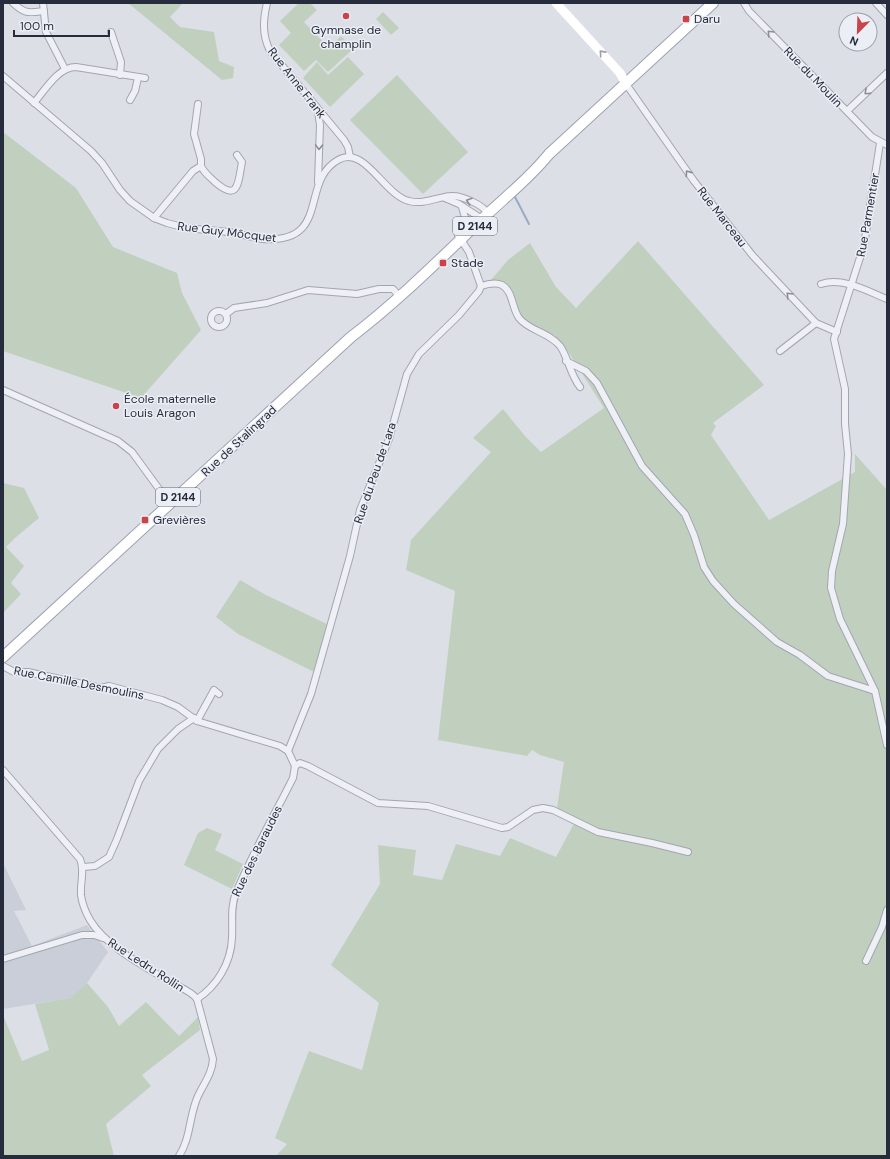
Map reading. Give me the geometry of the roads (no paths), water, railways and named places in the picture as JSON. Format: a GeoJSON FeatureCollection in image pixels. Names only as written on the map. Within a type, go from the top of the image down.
{"type":"FeatureCollection","features":[{"type":"Feature","properties":{"kind":"main road","name":"D 2144"},"geometry":{"type":"LineString","coordinates":[[398,294],[539,160],[549,154],[713,3]]}},
{"type":"Feature","properties":{"kind":"main road","name":"Rue de Stalingrad"},"geometry":{"type":"LineString","coordinates":[[3,657],[351,337],[368,318],[398,294]]}},
{"type":"Feature","properties":{"kind":"street"},"geometry":{"type":"LineString","coordinates":[[13,3],[27,13],[44,11]]}},
{"type":"Feature","properties":{"kind":"street"},"geometry":{"type":"LineString","coordinates":[[43,3],[46,32],[65,69]]}},
{"type":"Feature","properties":{"kind":"street","name":"Rue Anne Frank"},"geometry":{"type":"LineString","coordinates":[[267,3],[264,28],[268,47],[277,61],[317,110],[344,140],[348,147],[350,157]]}},
{"type":"Feature","properties":{"kind":"street"},"geometry":{"type":"LineString","coordinates":[[556,3],[620,73],[623,87]]}},
{"type":"Feature","properties":{"kind":"street","name":"Rue du Moulin"},"geometry":{"type":"LineString","coordinates":[[744,3],[749,11],[847,111],[880,143],[887,145]]}},
{"type":"Feature","properties":{"kind":"street"},"geometry":{"type":"LineString","coordinates":[[876,3],[887,15]]}},
{"type":"Feature","properties":{"kind":"street"},"geometry":{"type":"LineString","coordinates":[[111,32],[121,62],[120,75]]}},
{"type":"Feature","properties":{"kind":"street"},"geometry":{"type":"LineString","coordinates":[[34,103],[65,69],[76,67],[145,78]]}},
{"type":"Feature","properties":{"kind":"street"},"geometry":{"type":"LineString","coordinates":[[847,111],[887,73]]}},
{"type":"Feature","properties":{"kind":"street","name":"Rue Guy Môcquet"},"geometry":{"type":"LineString","coordinates":[[3,76],[91,152],[102,163],[120,190],[130,201],[154,218],[186,228],[228,232],[262,239],[281,239],[297,232],[308,220],[314,204],[318,185],[324,171],[342,158],[350,157]]}},
{"type":"Feature","properties":{"kind":"street"},"geometry":{"type":"LineString","coordinates":[[130,100],[135,91],[138,78]]}},
{"type":"Feature","properties":{"kind":"street","name":"Rue Marceau"},"geometry":{"type":"LineString","coordinates":[[623,87],[707,198],[758,261],[816,323],[837,332]]}},
{"type":"Feature","properties":{"kind":"street"},"geometry":{"type":"LineString","coordinates":[[198,104],[194,134],[201,159],[201,166],[203,171],[226,191],[231,192],[238,184],[242,162],[237,155]]}},
{"type":"Feature","properties":{"kind":"street"},"geometry":{"type":"LineString","coordinates":[[317,110],[320,125],[318,185]]}},
{"type":"Feature","properties":{"kind":"street","name":"Rue Parmentier"},"geometry":{"type":"LineString","coordinates":[[880,143],[864,245],[837,332],[835,344],[845,388],[845,424],[848,454],[843,524],[832,571],[832,588],[840,619],[875,691],[887,745]]}},
{"type":"Feature","properties":{"kind":"street"},"geometry":{"type":"LineString","coordinates":[[350,157],[361,161],[391,191],[409,201],[418,202],[451,196],[458,197],[482,205],[483,214],[462,207],[445,198]]}},
{"type":"Feature","properties":{"kind":"street"},"geometry":{"type":"LineString","coordinates":[[154,218],[193,171],[201,166]]}},
{"type":"Feature","properties":{"kind":"street"},"geometry":{"type":"LineString","coordinates":[[462,207],[466,220],[461,234],[481,286],[493,283],[502,285],[506,288],[518,317],[530,327],[552,338],[561,347],[573,378],[580,387]]}},
{"type":"Feature","properties":{"kind":"street"},"geometry":{"type":"LineString","coordinates":[[821,284],[829,281],[852,285],[887,299]]}},
{"type":"Feature","properties":{"kind":"street","name":"Rue du Peu de Lara"},"geometry":{"type":"LineString","coordinates":[[288,751],[311,694],[350,556],[360,510],[389,439],[407,374],[419,354],[459,315],[477,294],[481,286]]}},
{"type":"Feature","properties":{"kind":"street"},"geometry":{"type":"LineString","coordinates":[[226,314],[234,308],[267,303],[308,290],[357,294],[379,289],[393,289],[398,294]]}},
{"type":"Feature","properties":{"kind":"street"},"geometry":{"type":"LineString","coordinates":[[780,351],[816,323]]}},
{"type":"Feature","properties":{"kind":"street"},"geometry":{"type":"LineString","coordinates":[[566,361],[586,371],[597,383],[642,466],[685,514],[694,535],[704,567],[713,581],[734,604],[777,642],[800,655],[828,676],[875,691]]}},
{"type":"Feature","properties":{"kind":"street"},"geometry":{"type":"LineString","coordinates":[[3,390],[118,441],[132,452],[170,504]]}},
{"type":"Feature","properties":{"kind":"street","name":"Rue Camille Desmoulins"},"geometry":{"type":"LineString","coordinates":[[3,666],[14,672],[28,672],[101,688],[109,686],[162,700],[196,720],[268,740],[288,751]]}},
{"type":"Feature","properties":{"kind":"street"},"geometry":{"type":"LineString","coordinates":[[3,770],[76,853],[83,867],[95,866],[109,857],[139,781],[158,749],[178,729],[196,720],[214,690],[219,694]]}},
{"type":"Feature","properties":{"kind":"street"},"geometry":{"type":"LineString","coordinates":[[288,751],[295,766],[300,764],[308,766],[378,803],[428,806],[502,828],[534,810],[543,808],[553,810],[598,832],[688,852]]}},
{"type":"Feature","properties":{"kind":"street","name":"Rue des Baraudes"},"geometry":{"type":"LineString","coordinates":[[197,999],[206,993],[216,983],[224,967],[232,940],[233,900],[293,778],[295,766]]}},
{"type":"Feature","properties":{"kind":"street","name":"Rue Ledru Rollin"},"geometry":{"type":"LineString","coordinates":[[83,867],[81,896],[84,908],[95,928],[105,939],[158,974],[193,994],[197,999]]}},
{"type":"Feature","properties":{"kind":"street"},"geometry":{"type":"LineString","coordinates":[[866,961],[882,927],[887,910]]}},
{"type":"Feature","properties":{"kind":"street"},"geometry":{"type":"LineString","coordinates":[[3,959],[82,935],[94,935],[105,939]]}},
{"type":"Feature","properties":{"kind":"street"},"geometry":{"type":"LineString","coordinates":[[179,1156],[186,1142],[198,1097],[213,1067],[213,1059],[197,999]]}},
{"type":"Feature","properties":{"kind":"waterway"},"geometry":{"type":"LineString","coordinates":[[514,195],[529,224]]}},
{"type":"Feature","properties":{"kind":"place","name":"Gymnase de champlin"},"geometry":{"type":"Point","coordinates":[346,16]}},
{"type":"Feature","properties":{"kind":"place","name":"Daru"},"geometry":{"type":"Point","coordinates":[686,19]}},
{"type":"Feature","properties":{"kind":"place","name":"Stade"},"geometry":{"type":"Point","coordinates":[443,263]}},
{"type":"Feature","properties":{"kind":"place","name":"École maternelle Louis Aragon"},"geometry":{"type":"Point","coordinates":[116,406]}},
{"type":"Feature","properties":{"kind":"place","name":"Grevières"},"geometry":{"type":"Point","coordinates":[145,520]}}]}
